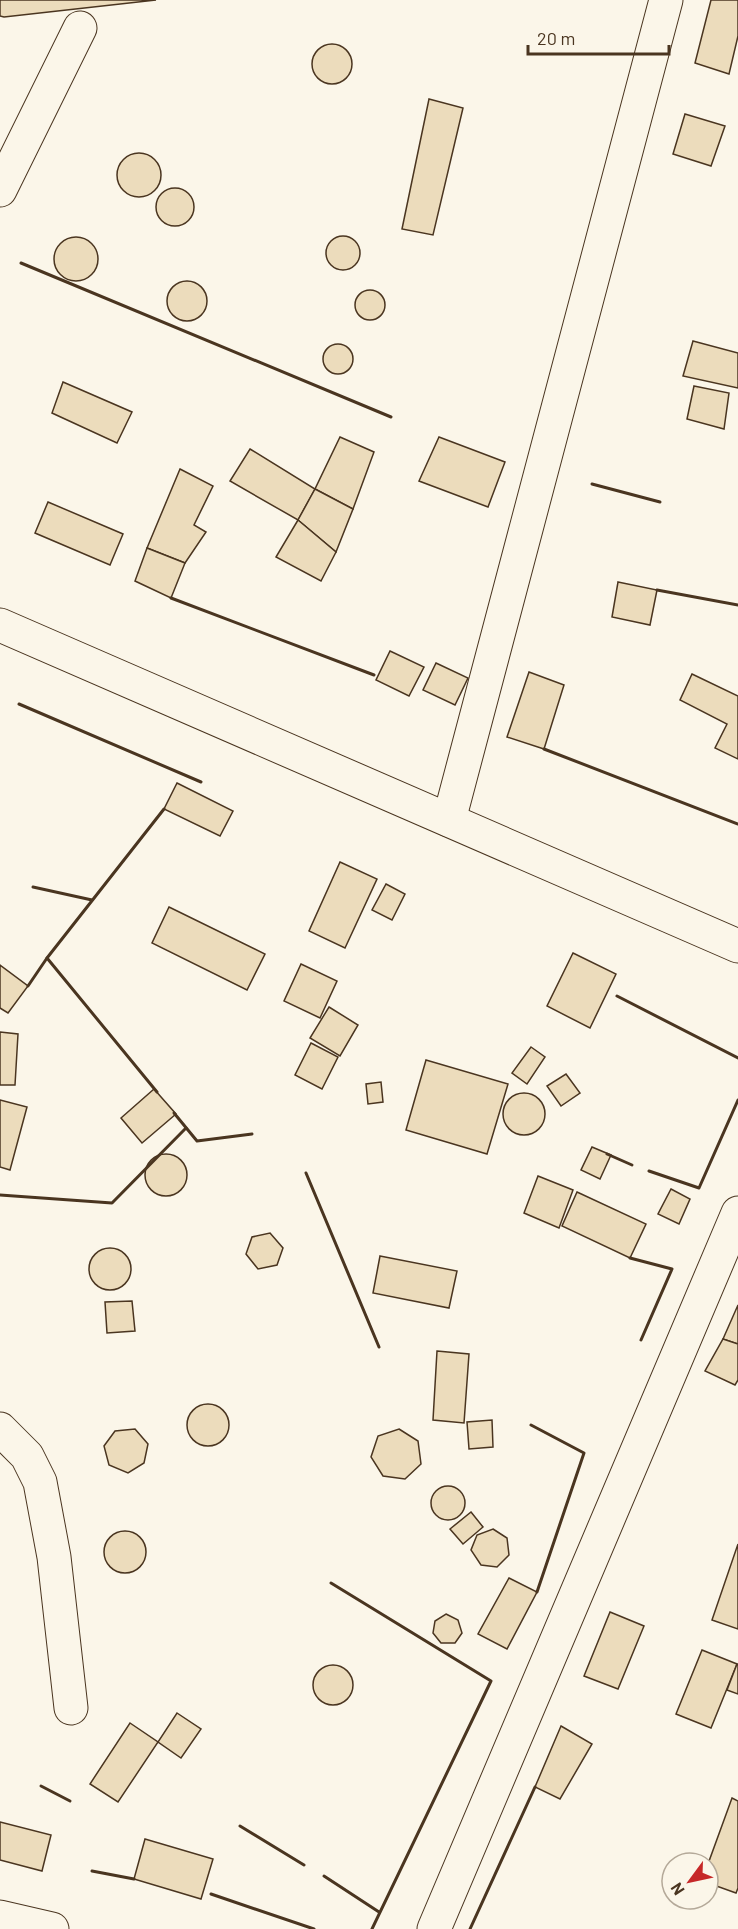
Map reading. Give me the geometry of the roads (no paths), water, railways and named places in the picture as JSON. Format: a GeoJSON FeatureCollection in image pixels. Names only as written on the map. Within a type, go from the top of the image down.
{"type":"FeatureCollection","features":[{"type":"Feature","properties":{"kind":"street"},"geometry":{"type":"LineString","coordinates":[[449,820],[666,0]]}},
{"type":"Feature","properties":{"kind":"street"},"geometry":{"type":"LineString","coordinates":[[0,190],[80,28]]}},
{"type":"Feature","properties":{"kind":"street"},"geometry":{"type":"LineString","coordinates":[[0,624],[738,946]]}},
{"type":"Feature","properties":{"kind":"street"},"geometry":{"type":"LineString","coordinates":[[434,1929],[738,1213]]}},
{"type":"Feature","properties":{"kind":"street"},"geometry":{"type":"LineString","coordinates":[[0,1430],[27,1456],[40,1482],[54,1557],[71,1708]]}},
{"type":"Feature","properties":{"kind":"street"},"geometry":{"type":"LineString","coordinates":[[0,1917],[52,1929]]}}]}
